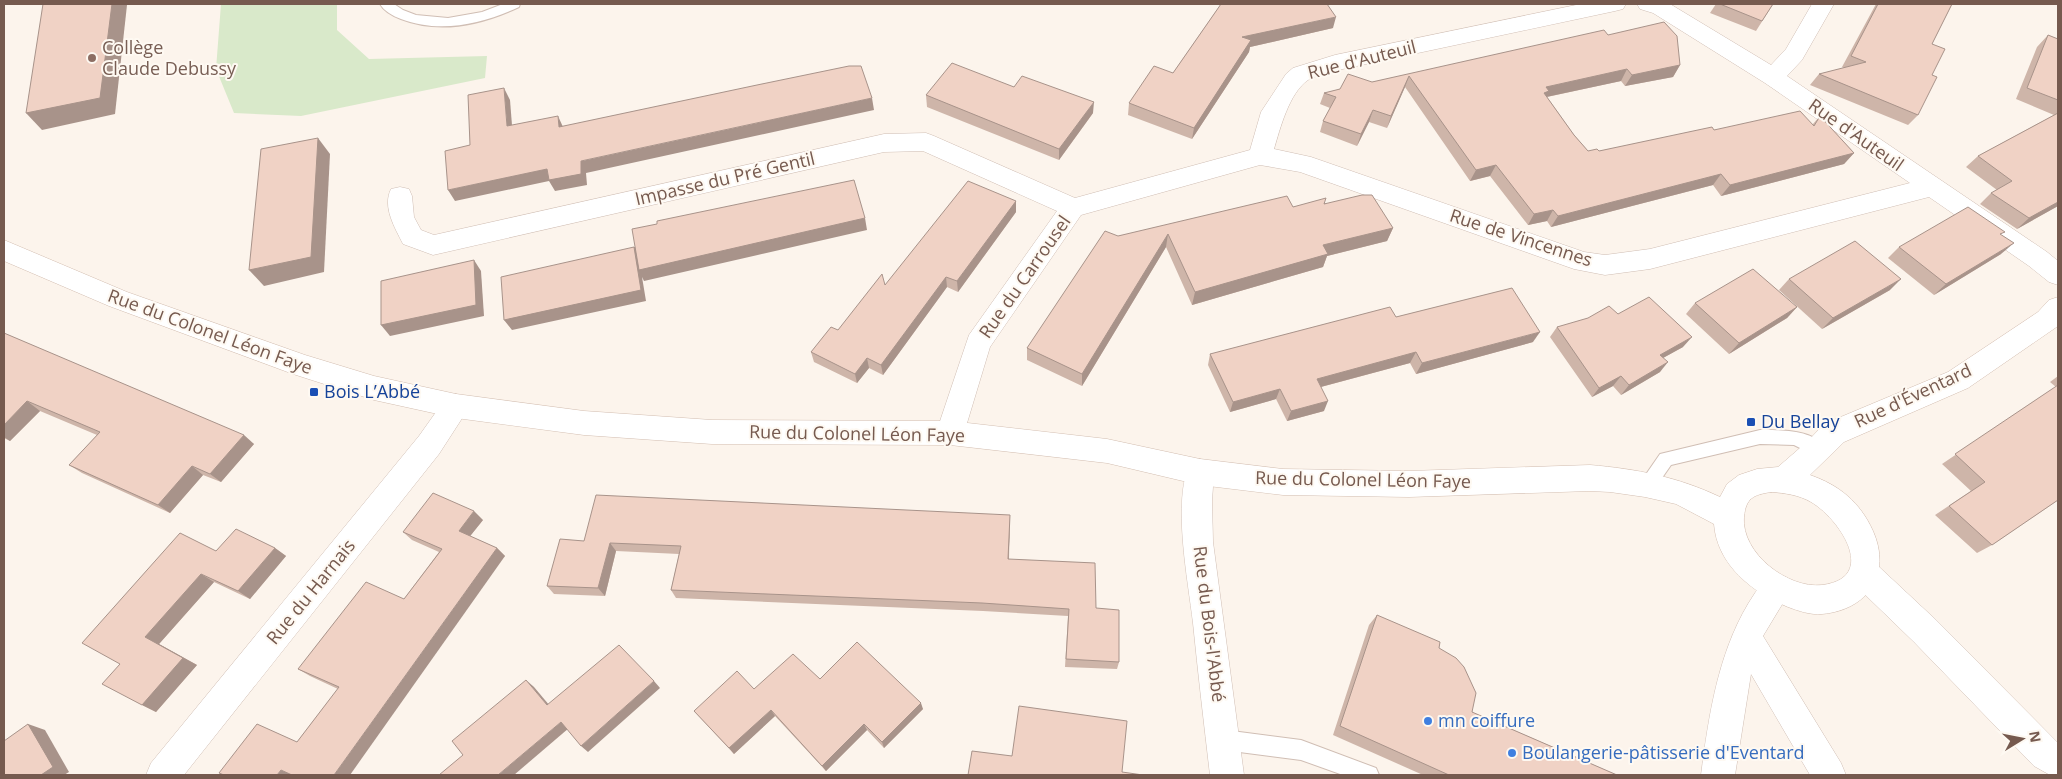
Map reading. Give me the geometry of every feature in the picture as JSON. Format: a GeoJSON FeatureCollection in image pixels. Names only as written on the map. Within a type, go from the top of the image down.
{"type":"FeatureCollection","features":[{"type":"Feature","properties":{"kind":"street","name":"Rue d'Auteuil"},"geometry":{"type":"LineString","coordinates":[[1260,156],[1273,112],[1294,80],[1301,74],[1335,63],[1615,4]]}},
{"type":"Feature","properties":{"kind":"street","name":"Rue d'Auteuil"},"geometry":{"type":"LineString","coordinates":[[1648,4],[1661,8],[1772,77],[2038,259],[2058,275]]}},
{"type":"Feature","properties":{"kind":"street"},"geometry":{"type":"LineString","coordinates":[[1772,77],[1794,54],[1823,4]]}},
{"type":"Feature","properties":{"kind":"street","name":"Impasse du Pré Gentil"},"geometry":{"type":"LineString","coordinates":[[400,196],[402,217],[412,237],[433,245],[884,143],[926,142],[1073,208]]}},
{"type":"Feature","properties":{"kind":"street","name":"Rue de Vincennes"},"geometry":{"type":"LineString","coordinates":[[1260,156],[1302,163],[1583,262],[1605,265],[1650,259],[1931,187]]}},
{"type":"Feature","properties":{"kind":"street"},"geometry":{"type":"LineString","coordinates":[[1073,208],[1260,156]]}},
{"type":"Feature","properties":{"kind":"street","name":"Rue du Carrousel"},"geometry":{"type":"LineString","coordinates":[[950,433],[978,343],[1073,208]]}},
{"type":"Feature","properties":{"kind":"street","name":"Rue du Colonel Léon Faye"},"geometry":{"type":"LineString","coordinates":[[4,250],[118,299],[303,366],[374,388],[456,406],[584,423],[712,432],[950,433],[1107,451],[1200,472],[1283,482],[1409,484],[1590,478],[1649,483],[1691,495],[1728,516]]}},
{"type":"Feature","properties":{"kind":"street","name":"Rue d'Éventard"},"geometry":{"type":"LineString","coordinates":[[1783,480],[1818,450],[1834,433],[1958,380],[2047,320],[2058,308]]}},
{"type":"Feature","properties":{"kind":"street","name":"Rue du Harnais"},"geometry":{"type":"LineString","coordinates":[[163,775],[429,446],[456,406]]}},
{"type":"Feature","properties":{"kind":"street"},"geometry":{"type":"LineString","coordinates":[[1818,450],[1823,494]]}},
{"type":"Feature","properties":{"kind":"street","name":"Rue du Bois-l'Abbé"},"geometry":{"type":"LineString","coordinates":[[1200,472],[1197,502],[1198,542],[1227,775]]}},
{"type":"Feature","properties":{"kind":"street"},"geometry":{"type":"LineString","coordinates":[[1772,479],[1798,482],[1823,494],[1844,511],[1860,531],[1867,554],[1865,574],[1852,590],[1831,599],[1804,598],[1777,588],[1752,569],[1735,547],[1729,531],[1728,516],[1734,497],[1750,484],[1772,479]]}},
{"type":"Feature","properties":{"kind":"street"},"geometry":{"type":"LineString","coordinates":[[1865,574],[1925,631],[2046,754],[2058,762]]}},
{"type":"Feature","properties":{"kind":"street"},"geometry":{"type":"LineString","coordinates":[[1718,775],[1731,694],[1748,639],[1752,627],[1777,588]]}},
{"type":"Feature","properties":{"kind":"street"},"geometry":{"type":"LineString","coordinates":[[1748,639],[1829,775]]}},
{"type":"Feature","properties":{"kind":"lane"},"geometry":{"type":"LineString","coordinates":[[386,4],[407,16],[443,22],[484,16],[514,4]]}},
{"type":"Feature","properties":{"kind":"lane"},"geometry":{"type":"LineString","coordinates":[[1649,483],[1666,459],[1760,437],[1796,438],[1818,450]]}},
{"type":"Feature","properties":{"kind":"lane"},"geometry":{"type":"LineString","coordinates":[[1224,740],[1301,750],[1369,775]]}},
{"type":"Feature","properties":{"kind":"green space"},"geometry":{"type":"Polygon","coordinates":[[[221,4],[337,4],[337,30],[369,59],[487,56],[485,78],[301,116],[234,113],[216,69],[221,4]]]}},
{"type":"Feature","properties":{"kind":"building"},"geometry":{"type":"Polygon","coordinates":[[[43,4],[112,4],[100,98],[26,113],[43,4]]]}},
{"type":"Feature","properties":{"kind":"building"},"geometry":{"type":"Polygon","coordinates":[[[1221,4],[1327,4],[1336,17],[1242,37],[1251,40],[1194,128],[1129,103],[1154,66],[1173,73],[1221,4]]]}},
{"type":"Feature","properties":{"kind":"building"},"geometry":{"type":"Polygon","coordinates":[[[1720,4],[1773,4],[1762,21],[1720,4]]]}},
{"type":"Feature","properties":{"kind":"building"},"geometry":{"type":"Polygon","coordinates":[[[1878,4],[1952,4],[1932,44],[1945,49],[1932,75],[1937,77],[1918,115],[1819,74],[1866,62],[1851,56],[1878,4]]]}},
{"type":"Feature","properties":{"kind":"building"},"geometry":{"type":"Polygon","coordinates":[[[1664,22],[1677,36],[1680,65],[1632,75],[1627,69],[1546,87],[1549,91],[1544,93],[1588,151],[1597,149],[1599,151],[1712,127],[1714,130],[1800,111],[1814,126],[1820,116],[1854,153],[1730,185],[1721,174],[1558,216],[1553,210],[1534,214],[1496,165],[1476,170],[1409,76],[1391,116],[1373,110],[1361,134],[1323,121],[1336,97],[1324,93],[1340,89],[1348,74],[1372,82],[1604,30],[1608,35],[1664,22]]]}},
{"type":"Feature","properties":{"kind":"building"},"geometry":{"type":"Polygon","coordinates":[[[2048,35],[2058,39],[2058,100],[2027,88],[2048,35]]]}},
{"type":"Feature","properties":{"kind":"building"},"geometry":{"type":"Polygon","coordinates":[[[952,63],[1014,87],[1022,76],[1094,102],[1059,149],[926,95],[952,63]]]}},
{"type":"Feature","properties":{"kind":"building"},"geometry":{"type":"Polygon","coordinates":[[[849,66],[861,66],[872,98],[581,161],[581,174],[549,180],[547,169],[448,190],[445,151],[470,145],[468,95],[504,88],[507,126],[558,116],[559,127],[849,66]]]}},
{"type":"Feature","properties":{"kind":"building"},"geometry":{"type":"Polygon","coordinates":[[[2058,113],[2058,202],[2029,218],[1991,193],[2012,181],[1978,156],[2058,113]]]}},
{"type":"Feature","properties":{"kind":"building"},"geometry":{"type":"Polygon","coordinates":[[[318,138],[311,257],[249,270],[261,149],[318,138]]]}},
{"type":"Feature","properties":{"kind":"building"},"geometry":{"type":"Polygon","coordinates":[[[854,180],[865,218],[639,270],[632,229],[657,224],[657,221],[854,180]]]}},
{"type":"Feature","properties":{"kind":"building"},"geometry":{"type":"Polygon","coordinates":[[[968,181],[1016,201],[957,281],[946,277],[881,365],[867,358],[855,374],[811,352],[831,327],[838,330],[882,274],[885,285],[968,181]]]}},
{"type":"Feature","properties":{"kind":"building"},"geometry":{"type":"Polygon","coordinates":[[[1362,195],[1372,195],[1393,228],[1323,245],[1328,254],[1195,292],[1168,234],[1082,374],[1027,348],[1105,231],[1118,236],[1287,196],[1293,207],[1326,198],[1324,204],[1362,195]]]}},
{"type":"Feature","properties":{"kind":"building"},"geometry":{"type":"Polygon","coordinates":[[[1968,207],[2005,232],[2000,234],[2014,243],[1946,284],[1899,247],[1968,207]]]}},
{"type":"Feature","properties":{"kind":"building"},"geometry":{"type":"Polygon","coordinates":[[[1855,241],[1901,279],[1833,318],[1789,279],[1855,241]]]}},
{"type":"Feature","properties":{"kind":"building"},"geometry":{"type":"Polygon","coordinates":[[[634,247],[641,290],[504,320],[501,277],[634,247]]]}},
{"type":"Feature","properties":{"kind":"building"},"geometry":{"type":"Polygon","coordinates":[[[474,260],[476,305],[381,325],[381,281],[474,260]]]}},
{"type":"Feature","properties":{"kind":"building"},"geometry":{"type":"Polygon","coordinates":[[[1753,269],[1797,307],[1739,343],[1695,303],[1753,269]]]}},
{"type":"Feature","properties":{"kind":"building"},"geometry":{"type":"Polygon","coordinates":[[[1512,288],[1540,332],[1422,363],[1416,352],[1317,379],[1328,401],[1291,411],[1280,389],[1233,402],[1210,354],[1390,307],[1396,317],[1512,288]]]}},
{"type":"Feature","properties":{"kind":"building"},"geometry":{"type":"Polygon","coordinates":[[[1649,297],[1692,337],[1660,355],[1668,362],[1629,385],[1621,376],[1599,388],[1557,327],[1588,318],[1609,306],[1618,314],[1649,297]]]}},
{"type":"Feature","properties":{"kind":"building"},"geometry":{"type":"Polygon","coordinates":[[[4,333],[244,435],[210,474],[192,466],[158,505],[69,465],[100,432],[27,401],[4,425],[4,333]]]}},
{"type":"Feature","properties":{"kind":"building"},"geometry":{"type":"Polygon","coordinates":[[[2058,385],[2058,500],[1992,545],[1949,506],[1985,482],[1955,454],[2058,385]]]}},
{"type":"Feature","properties":{"kind":"building"},"geometry":{"type":"Polygon","coordinates":[[[433,493],[474,511],[459,531],[497,548],[334,775],[292,775],[281,770],[277,775],[224,775],[219,773],[257,724],[297,742],[339,687],[298,669],[366,582],[404,599],[442,549],[403,532],[433,493]]]}},
{"type":"Feature","properties":{"kind":"building"},"geometry":{"type":"Polygon","coordinates":[[[596,495],[1010,515],[1008,559],[1095,563],[1096,608],[1119,610],[1119,662],[1066,659],[1069,609],[982,603],[671,590],[681,546],[610,543],[598,588],[547,586],[560,539],[584,541],[596,495]]]}},
{"type":"Feature","properties":{"kind":"building"},"geometry":{"type":"Polygon","coordinates":[[[236,529],[275,548],[238,591],[201,574],[145,637],[183,658],[142,705],[102,684],[120,664],[82,643],[180,533],[216,551],[236,529]]]}},
{"type":"Feature","properties":{"kind":"building"},"geometry":{"type":"Polygon","coordinates":[[[1377,615],[1440,642],[1439,648],[1456,658],[1464,667],[1476,693],[1472,712],[1617,775],[1449,775],[1340,726],[1377,615]]]}},
{"type":"Feature","properties":{"kind":"building"},"geometry":{"type":"Polygon","coordinates":[[[857,642],[921,703],[882,742],[864,724],[822,766],[771,710],[729,748],[694,711],[737,671],[754,689],[793,654],[820,679],[857,642]]]}},
{"type":"Feature","properties":{"kind":"building"},"geometry":{"type":"Polygon","coordinates":[[[619,645],[654,681],[581,746],[561,722],[498,775],[439,775],[463,755],[452,741],[526,680],[547,705],[619,645]]]}},
{"type":"Feature","properties":{"kind":"building"},"geometry":{"type":"Polygon","coordinates":[[[1019,706],[1127,721],[1122,772],[1143,775],[968,775],[972,751],[1012,756],[1019,706]]]}},
{"type":"Feature","properties":{"kind":"building"},"geometry":{"type":"Polygon","coordinates":[[[28,724],[53,767],[41,775],[4,775],[4,741],[28,724]]]}},
{"type":"Feature","properties":{"kind":"place","name":"Collège Claude Debussy"},"geometry":{"type":"Point","coordinates":[92,58]}},
{"type":"Feature","properties":{"kind":"place","name":"Bois L’Abbé"},"geometry":{"type":"Point","coordinates":[314,392]}},
{"type":"Feature","properties":{"kind":"place","name":"Du Bellay"},"geometry":{"type":"Point","coordinates":[1751,422]}},
{"type":"Feature","properties":{"kind":"place","name":"mn coiffure"},"geometry":{"type":"Point","coordinates":[1428,721]}},
{"type":"Feature","properties":{"kind":"place","name":"Boulangerie-pâtisserie d'Eventard"},"geometry":{"type":"Point","coordinates":[1512,753]}}]}
